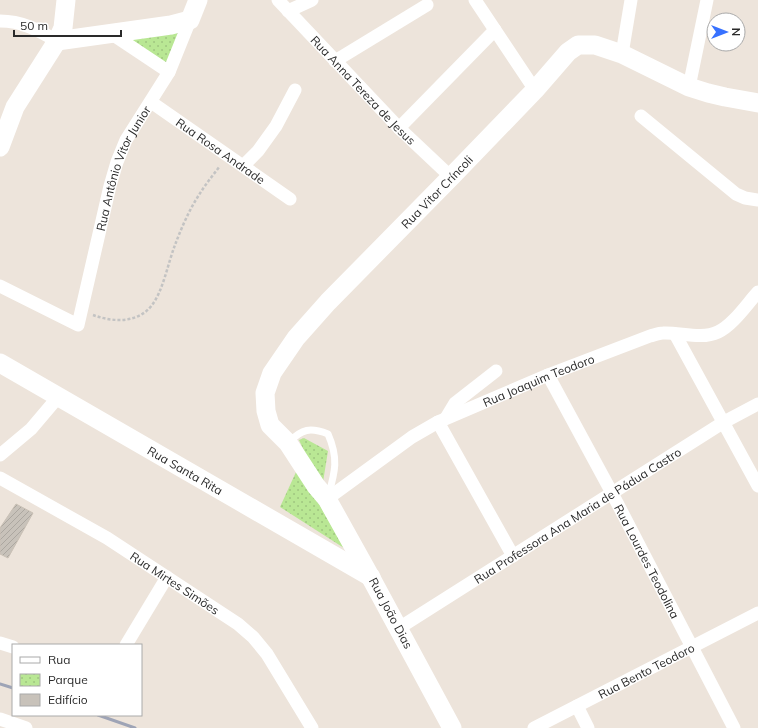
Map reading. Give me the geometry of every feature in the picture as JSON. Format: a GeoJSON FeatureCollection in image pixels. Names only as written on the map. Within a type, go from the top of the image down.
{"type":"FeatureCollection","features":[{"type":"Feature","properties":{"kind":"street"},"geometry":{"type":"LineString","coordinates":[[0,147],[15,107],[63,28],[66,0]]}},
{"type":"Feature","properties":{"kind":"street"},"geometry":{"type":"LineString","coordinates":[[0,21],[14,21],[25,24],[57,40],[112,34],[171,25],[190,20],[198,0]]}},
{"type":"Feature","properties":{"kind":"street","name":"Rua Anna Tereza de Jesus"},"geometry":{"type":"LineString","coordinates":[[278,0],[399,128],[451,177]]}},
{"type":"Feature","properties":{"kind":"street"},"geometry":{"type":"LineString","coordinates":[[288,11],[312,0]]}},
{"type":"Feature","properties":{"kind":"street"},"geometry":{"type":"LineString","coordinates":[[475,0],[535,90]]}},
{"type":"Feature","properties":{"kind":"street"},"geometry":{"type":"LineString","coordinates":[[622,54],[631,0]]}},
{"type":"Feature","properties":{"kind":"street"},"geometry":{"type":"LineString","coordinates":[[689,87],[707,0]]}},
{"type":"Feature","properties":{"kind":"street"},"geometry":{"type":"LineString","coordinates":[[335,61],[427,5]]}},
{"type":"Feature","properties":{"kind":"street","name":"Rua Antônio Vitor Junior"},"geometry":{"type":"LineString","coordinates":[[0,286],[78,325],[110,186],[117,162],[126,140],[169,72],[190,20]]}},
{"type":"Feature","properties":{"kind":"street"},"geometry":{"type":"LineString","coordinates":[[399,128],[495,30]]}},
{"type":"Feature","properties":{"kind":"street"},"geometry":{"type":"LineString","coordinates":[[112,34],[169,72]]}},
{"type":"Feature","properties":{"kind":"street","name":"Rua Vitor Críncoli"},"geometry":{"type":"LineString","coordinates":[[327,499],[316,486],[288,443],[270,425],[266,411],[265,393],[272,373],[296,338],[328,302],[535,90],[568,52],[578,45],[595,45],[622,54],[689,87],[725,97],[758,103]]}},
{"type":"Feature","properties":{"kind":"street"},"geometry":{"type":"LineString","coordinates":[[243,166],[258,151],[276,126],[295,90]]}},
{"type":"Feature","properties":{"kind":"street","name":"Rua Rosa Andrade"},"geometry":{"type":"LineString","coordinates":[[151,102],[290,199]]}},
{"type":"Feature","properties":{"kind":"street"},"geometry":{"type":"LineString","coordinates":[[641,116],[736,194],[745,198],[758,200]]}},
{"type":"Feature","properties":{"kind":"street","name":"Rua Joaquim Teodoro"},"geometry":{"type":"LineString","coordinates":[[327,499],[412,437],[442,420],[548,375],[650,336],[662,333],[700,335],[718,332],[733,320],[758,292]]}},
{"type":"Feature","properties":{"kind":"street"},"geometry":{"type":"LineString","coordinates":[[675,334],[758,486]]}},
{"type":"Feature","properties":{"kind":"street","name":"Rua Santa Rita"},"geometry":{"type":"LineString","coordinates":[[0,363],[371,578]]}},
{"type":"Feature","properties":{"kind":"street"},"geometry":{"type":"LineString","coordinates":[[496,371],[455,403],[442,420],[513,556]]}},
{"type":"Feature","properties":{"kind":"street","name":"Rua Lourdes Teodolina"},"geometry":{"type":"LineString","coordinates":[[548,375],[612,493],[734,728]]}},
{"type":"Feature","properties":{"kind":"street"},"geometry":{"type":"LineString","coordinates":[[0,455],[31,429],[59,396]]}},
{"type":"Feature","properties":{"kind":"street","name":"Rua Professora Ana Maria de Pádua Castro"},"geometry":{"type":"LineString","coordinates":[[399,628],[724,422],[758,404]]}},
{"type":"Feature","properties":{"kind":"street","name":"Rua Mirtes Simões"},"geometry":{"type":"LineString","coordinates":[[0,478],[107,538],[232,620],[253,637],[267,654],[312,728]]}},
{"type":"Feature","properties":{"kind":"street","name":"Rua João Dias"},"geometry":{"type":"LineString","coordinates":[[327,499],[399,628],[452,728]]}},
{"type":"Feature","properties":{"kind":"street"},"geometry":{"type":"LineString","coordinates":[[127,644],[167,577]]}},
{"type":"Feature","properties":{"kind":"street","name":"Rua Bento Teodoro"},"geometry":{"type":"LineString","coordinates":[[534,728],[758,613]]}},
{"type":"Feature","properties":{"kind":"street"},"geometry":{"type":"LineString","coordinates":[[0,643],[12,647]]}},
{"type":"Feature","properties":{"kind":"street"},"geometry":{"type":"LineString","coordinates":[[577,706],[588,728]]}},
{"type":"Feature","properties":{"kind":"street"},"geometry":{"type":"LineString","coordinates":[[0,719],[26,728]]}},
{"type":"Feature","properties":{"kind":"lane"},"geometry":{"type":"LineString","coordinates":[[288,443],[297,434],[308,430],[318,430],[328,434],[334,447],[335,473],[327,499]]}},
{"type":"Feature","properties":{"kind":"path"},"geometry":{"type":"LineString","coordinates":[[81,311],[102,318],[121,320],[132,319],[142,314],[152,306],[160,289],[186,219],[198,196],[228,155]]}},
{"type":"Feature","properties":{"kind":"green space"},"geometry":{"type":"Polygon","coordinates":[[[185,25],[170,67],[122,36],[185,25]]]}},
{"type":"Feature","properties":{"kind":"green space"},"geometry":{"type":"Polygon","coordinates":[[[304,438],[328,451],[323,482],[319,483],[299,440],[304,438]]]}},
{"type":"Feature","properties":{"kind":"green space"},"geometry":{"type":"Polygon","coordinates":[[[296,472],[309,486],[344,548],[280,507],[296,472]]]}},
{"type":"Feature","properties":{"kind":"building"},"geometry":{"type":"Polygon","coordinates":[[[16,504],[33,513],[8,558],[0,554],[0,528],[16,504]]]}},
{"type":"Feature","properties":{"kind":"railway"},"geometry":{"type":"LineString","coordinates":[[0,684],[12,688]]}},
{"type":"Feature","properties":{"kind":"railway"},"geometry":{"type":"LineString","coordinates":[[101,716],[135,728]]}}]}
